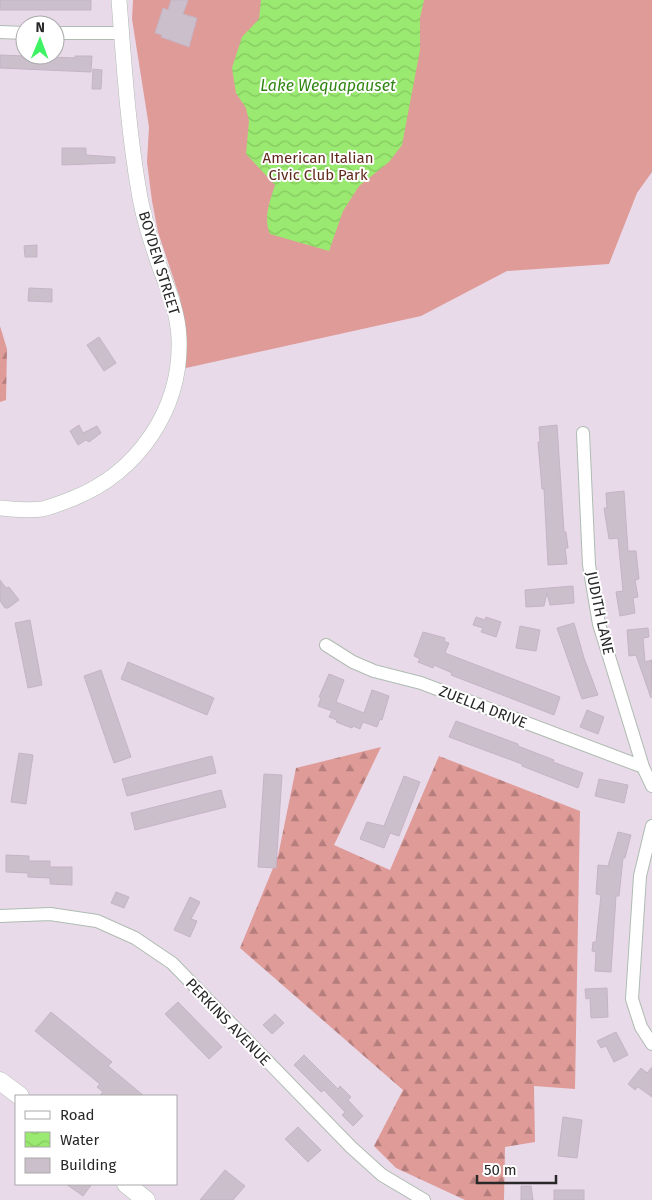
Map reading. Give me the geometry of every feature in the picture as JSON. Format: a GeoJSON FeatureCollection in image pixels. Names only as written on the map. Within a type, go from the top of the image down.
{"type":"FeatureCollection","features":[{"type":"Feature","properties":{"kind":"main road"},"geometry":{"type":"LineString","coordinates":[[0,1081],[19,1095]]}},
{"type":"Feature","properties":{"kind":"main road"},"geometry":{"type":"LineString","coordinates":[[127,1185],[146,1200]]}},
{"type":"Feature","properties":{"kind":"street","name":"BOYDEN STREET"},"geometry":{"type":"LineString","coordinates":[[0,508],[43,508],[91,491],[119,472],[144,448],[159,425],[170,397],[176,372],[179,338],[173,302],[142,209],[137,179],[119,0]]}},
{"type":"Feature","properties":{"kind":"street"},"geometry":{"type":"LineString","coordinates":[[0,32],[15,33]]}},
{"type":"Feature","properties":{"kind":"street"},"geometry":{"type":"LineString","coordinates":[[65,33],[122,33]]}},
{"type":"Feature","properties":{"kind":"street","name":"JUDITH LANE"},"geometry":{"type":"LineString","coordinates":[[583,433],[589,565],[599,624],[643,766],[652,786]]}},
{"type":"Feature","properties":{"kind":"street","name":"ZUELLA DRIVE"},"geometry":{"type":"LineString","coordinates":[[326,645],[353,662],[374,671],[421,683],[643,766]]}},
{"type":"Feature","properties":{"kind":"street"},"geometry":{"type":"LineString","coordinates":[[652,826],[640,876],[632,999],[641,1027],[652,1044]]}},
{"type":"Feature","properties":{"kind":"street","name":"PERKINS AVENUE"},"geometry":{"type":"LineString","coordinates":[[0,916],[50,914],[97,922],[136,938],[172,963],[382,1175],[424,1200]]}},
{"type":"Feature","properties":{"kind":"green space","name":"American Italian Civic Club Park"},"geometry":{"type":"Polygon","coordinates":[[[133,0],[652,0],[652,172],[637,193],[609,264],[507,271],[421,316],[186,368],[180,298],[158,232],[152,201],[147,162],[149,127],[132,19],[133,0]]]}},
{"type":"Feature","properties":{"kind":"green space"},"geometry":{"type":"Polygon","coordinates":[[[0,326],[7,349],[6,400],[0,402],[0,326]]]}},
{"type":"Feature","properties":{"kind":"green space"},"geometry":{"type":"Polygon","coordinates":[[[381,747],[334,845],[390,870],[439,756],[580,811],[575,1089],[534,1086],[535,1142],[505,1147],[504,1200],[465,1200],[396,1168],[374,1146],[403,1090],[240,948],[278,856],[296,768],[381,747]]]}},
{"type":"Feature","properties":{"kind":"water","name":"Lake Wequapauset"},"geometry":{"type":"Polygon","coordinates":[[[261,0],[424,0],[420,18],[420,50],[402,145],[389,162],[359,186],[343,211],[329,251],[270,234],[267,216],[275,185],[246,154],[249,121],[246,108],[236,93],[232,68],[242,37],[259,19],[261,0]]]}},
{"type":"Feature","properties":{"kind":"building"},"geometry":{"type":"Polygon","coordinates":[[[0,0],[91,0],[91,10],[0,10],[0,0]]]}},
{"type":"Feature","properties":{"kind":"building"},"geometry":{"type":"Polygon","coordinates":[[[171,0],[188,0],[183,14],[197,18],[189,47],[155,33],[163,8],[168,10],[171,0]]]}},
{"type":"Feature","properties":{"kind":"building"},"geometry":{"type":"Polygon","coordinates":[[[0,55],[15,56],[15,65],[65,65],[65,58],[92,56],[91,72],[0,68],[0,55]]]}},
{"type":"Feature","properties":{"kind":"building"},"geometry":{"type":"Polygon","coordinates":[[[93,69],[102,70],[101,89],[92,89],[93,69]]]}},
{"type":"Feature","properties":{"kind":"building"},"geometry":{"type":"Polygon","coordinates":[[[62,148],[86,148],[86,155],[115,157],[115,163],[62,165],[62,148]]]}},
{"type":"Feature","properties":{"kind":"building"},"geometry":{"type":"Polygon","coordinates":[[[37,245],[37,257],[25,257],[24,246],[37,245]]]}},
{"type":"Feature","properties":{"kind":"building"},"geometry":{"type":"Polygon","coordinates":[[[29,288],[52,289],[52,302],[28,301],[29,288]]]}},
{"type":"Feature","properties":{"kind":"building"},"geometry":{"type":"Polygon","coordinates":[[[99,337],[116,363],[104,371],[87,345],[99,337]]]}},
{"type":"Feature","properties":{"kind":"building"},"geometry":{"type":"Polygon","coordinates":[[[79,425],[83,433],[97,426],[101,433],[89,442],[86,440],[78,445],[70,431],[79,425]]]}},
{"type":"Feature","properties":{"kind":"building"},"geometry":{"type":"Polygon","coordinates":[[[557,425],[564,532],[566,532],[568,548],[565,548],[567,564],[548,565],[544,489],[542,489],[538,442],[540,442],[539,427],[557,425]]]}},
{"type":"Feature","properties":{"kind":"building"},"geometry":{"type":"Polygon","coordinates":[[[624,491],[628,551],[636,551],[639,579],[635,580],[638,597],[633,598],[635,613],[620,616],[616,592],[623,591],[618,538],[609,539],[604,508],[607,508],[606,493],[624,491]]]}},
{"type":"Feature","properties":{"kind":"building"},"geometry":{"type":"Polygon","coordinates":[[[0,580],[6,588],[9,587],[19,600],[8,608],[5,608],[0,601],[0,580]]]}},
{"type":"Feature","properties":{"kind":"building"},"geometry":{"type":"Polygon","coordinates":[[[573,586],[574,603],[550,605],[547,593],[544,606],[526,607],[525,590],[573,586]]]}},
{"type":"Feature","properties":{"kind":"building"},"geometry":{"type":"Polygon","coordinates":[[[476,617],[485,620],[486,617],[501,622],[496,637],[481,632],[483,628],[473,625],[476,617]]]}},
{"type":"Feature","properties":{"kind":"building"},"geometry":{"type":"Polygon","coordinates":[[[30,620],[42,685],[28,688],[15,623],[30,620]]]}},
{"type":"Feature","properties":{"kind":"building"},"geometry":{"type":"Polygon","coordinates":[[[574,623],[584,658],[598,695],[582,699],[557,628],[574,623]]]}},
{"type":"Feature","properties":{"kind":"building"},"geometry":{"type":"Polygon","coordinates":[[[520,626],[540,630],[536,651],[516,648],[520,626]]]}},
{"type":"Feature","properties":{"kind":"building"},"geometry":{"type":"Polygon","coordinates":[[[648,628],[649,637],[643,638],[645,662],[652,660],[651,698],[636,655],[629,656],[627,630],[648,628]]]}},
{"type":"Feature","properties":{"kind":"building"},"geometry":{"type":"Polygon","coordinates":[[[423,632],[445,638],[444,641],[449,643],[445,653],[560,697],[554,715],[451,675],[452,673],[434,665],[433,668],[418,662],[420,659],[414,656],[423,632]]]}},
{"type":"Feature","properties":{"kind":"building"},"geometry":{"type":"Polygon","coordinates":[[[128,662],[214,698],[207,715],[121,679],[128,662]]]}},
{"type":"Feature","properties":{"kind":"building"},"geometry":{"type":"Polygon","coordinates":[[[101,670],[131,757],[114,763],[84,676],[101,670]]]}},
{"type":"Feature","properties":{"kind":"building"},"geometry":{"type":"Polygon","coordinates":[[[329,674],[344,680],[336,702],[364,713],[372,690],[389,696],[382,720],[380,719],[377,727],[363,722],[360,729],[353,726],[352,728],[336,722],[337,720],[329,717],[332,711],[318,706],[321,698],[319,697],[329,674]]]}},
{"type":"Feature","properties":{"kind":"building"},"geometry":{"type":"Polygon","coordinates":[[[587,710],[604,717],[598,734],[580,727],[587,710]]]}},
{"type":"Feature","properties":{"kind":"building"},"geometry":{"type":"Polygon","coordinates":[[[456,721],[518,744],[518,746],[554,760],[553,762],[583,773],[578,788],[522,766],[522,764],[449,737],[456,721]]]}},
{"type":"Feature","properties":{"kind":"building"},"geometry":{"type":"Polygon","coordinates":[[[19,753],[33,755],[26,804],[11,802],[19,753]]]}},
{"type":"Feature","properties":{"kind":"building"},"geometry":{"type":"Polygon","coordinates":[[[212,756],[216,773],[127,796],[122,779],[212,756]]]}},
{"type":"Feature","properties":{"kind":"building"},"geometry":{"type":"Polygon","coordinates":[[[264,774],[282,775],[276,868],[258,867],[264,774]]]}},
{"type":"Feature","properties":{"kind":"building"},"geometry":{"type":"Polygon","coordinates":[[[404,776],[420,782],[399,836],[390,833],[384,848],[360,839],[367,822],[384,826],[404,776]]]}},
{"type":"Feature","properties":{"kind":"building"},"geometry":{"type":"Polygon","coordinates":[[[599,779],[628,785],[624,803],[595,796],[599,779]]]}},
{"type":"Feature","properties":{"kind":"building"},"geometry":{"type":"Polygon","coordinates":[[[221,790],[226,807],[135,830],[131,813],[221,790]]]}},
{"type":"Feature","properties":{"kind":"building"},"geometry":{"type":"Polygon","coordinates":[[[618,832],[631,835],[625,858],[623,858],[619,896],[616,896],[611,972],[595,971],[596,952],[592,951],[593,942],[596,942],[601,895],[596,894],[598,865],[608,866],[618,832]]]}},
{"type":"Feature","properties":{"kind":"building"},"geometry":{"type":"Polygon","coordinates":[[[6,855],[29,856],[29,861],[50,861],[50,867],[72,867],[72,885],[50,884],[50,878],[28,877],[28,873],[6,872],[6,855]]]}},
{"type":"Feature","properties":{"kind":"building"},"geometry":{"type":"Polygon","coordinates":[[[116,892],[129,897],[124,908],[111,903],[116,892]]]}},
{"type":"Feature","properties":{"kind":"building"},"geometry":{"type":"Polygon","coordinates":[[[190,897],[200,902],[191,919],[197,921],[190,937],[174,930],[190,897]]]}},
{"type":"Feature","properties":{"kind":"building"},"geometry":{"type":"Polygon","coordinates":[[[607,988],[608,1017],[591,1018],[590,998],[586,999],[585,989],[607,988]]]}},
{"type":"Feature","properties":{"kind":"building"},"geometry":{"type":"Polygon","coordinates":[[[178,1002],[222,1047],[209,1059],[165,1014],[178,1002]]]}},
{"type":"Feature","properties":{"kind":"building"},"geometry":{"type":"Polygon","coordinates":[[[51,1012],[112,1062],[108,1066],[143,1095],[100,1095],[103,1092],[97,1087],[100,1084],[35,1031],[51,1012]]]}},
{"type":"Feature","properties":{"kind":"building"},"geometry":{"type":"Polygon","coordinates":[[[275,1014],[284,1023],[272,1034],[263,1025],[275,1014]]]}},
{"type":"Feature","properties":{"kind":"building"},"geometry":{"type":"Polygon","coordinates":[[[616,1032],[628,1055],[614,1062],[606,1046],[601,1048],[597,1041],[616,1032]]]}},
{"type":"Feature","properties":{"kind":"building"},"geometry":{"type":"Polygon","coordinates":[[[304,1055],[338,1089],[340,1086],[351,1097],[348,1100],[363,1116],[353,1126],[342,1115],[345,1112],[324,1090],[321,1092],[294,1065],[304,1055]]]}},
{"type":"Feature","properties":{"kind":"building"},"geometry":{"type":"Polygon","coordinates":[[[652,1067],[652,1097],[638,1087],[635,1090],[628,1084],[641,1068],[647,1073],[652,1067]]]}},
{"type":"Feature","properties":{"kind":"building"},"geometry":{"type":"Polygon","coordinates":[[[563,1117],[582,1120],[577,1158],[558,1156],[563,1117]]]}},
{"type":"Feature","properties":{"kind":"building"},"geometry":{"type":"Polygon","coordinates":[[[298,1127],[321,1150],[308,1162],[285,1139],[298,1127]]]}},
{"type":"Feature","properties":{"kind":"building"},"geometry":{"type":"Polygon","coordinates":[[[225,1170],[245,1186],[233,1200],[200,1200],[225,1170]]]}},
{"type":"Feature","properties":{"kind":"building"},"geometry":{"type":"Polygon","coordinates":[[[67,1185],[91,1185],[83,1196],[67,1185]]]}},
{"type":"Feature","properties":{"kind":"building"},"geometry":{"type":"Polygon","coordinates":[[[521,1186],[531,1186],[533,1200],[521,1200],[521,1186]]]}},
{"type":"Feature","properties":{"kind":"building"},"geometry":{"type":"Polygon","coordinates":[[[554,1190],[584,1190],[584,1200],[554,1200],[554,1190]]]}}]}
